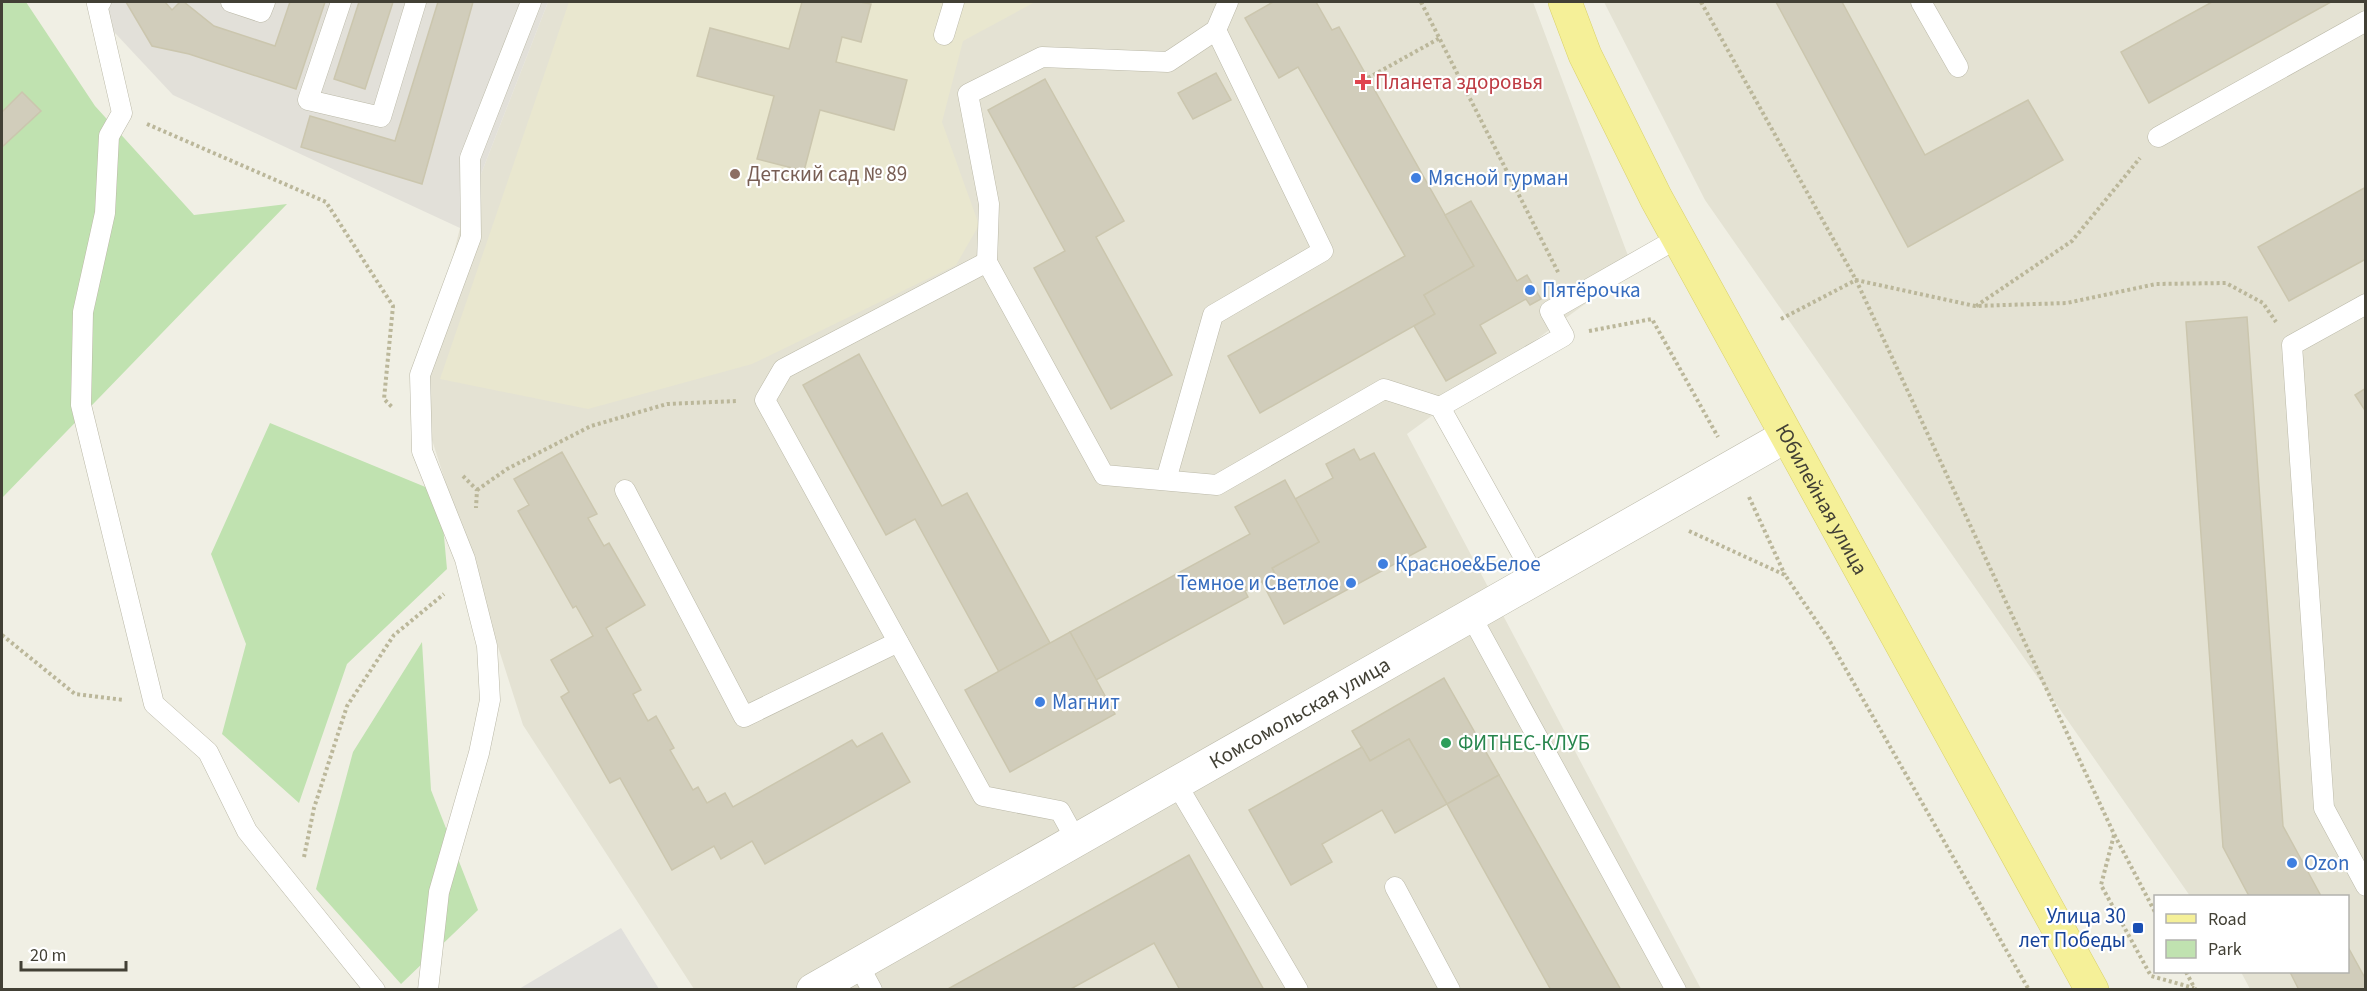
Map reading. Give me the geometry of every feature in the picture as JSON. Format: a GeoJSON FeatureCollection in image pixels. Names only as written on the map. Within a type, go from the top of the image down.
{"type":"FeatureCollection","features":[{"type":"Feature","properties":{"kind":"main road","name":"Юбилейная улица"},"geometry":{"type":"LineString","coordinates":[[1565,2],[1586,55],[1678,238],[2092,990]]}},
{"type":"Feature","properties":{"kind":"street","name":"Комсомольская улица"},"geometry":{"type":"LineString","coordinates":[[813,990],[865,977],[1077,840],[1786,436]]}},
{"type":"Feature","properties":{"kind":"lane"},"geometry":{"type":"LineString","coordinates":[[100,2],[97,4],[122,113],[110,136],[105,213],[83,312],[81,405],[154,704],[208,752],[247,831],[375,990]]}},
{"type":"Feature","properties":{"kind":"lane"},"geometry":{"type":"LineString","coordinates":[[231,2],[261,12],[265,2]]}},
{"type":"Feature","properties":{"kind":"lane"},"geometry":{"type":"LineString","coordinates":[[341,2],[308,100],[381,117],[416,2]]}},
{"type":"Feature","properties":{"kind":"lane"},"geometry":{"type":"LineString","coordinates":[[428,990],[439,892],[479,753],[490,700],[487,646],[465,559],[422,451],[420,375],[471,237],[470,158],[531,2]]}},
{"type":"Feature","properties":{"kind":"lane"},"geometry":{"type":"LineString","coordinates":[[944,35],[954,2]]}},
{"type":"Feature","properties":{"kind":"lane"},"geometry":{"type":"LineString","coordinates":[[1228,2],[1216,30],[1168,62],[1042,57],[968,94],[989,204],[987,262],[1104,475],[1217,484],[1384,389],[1440,407],[1536,579]]}},
{"type":"Feature","properties":{"kind":"lane"},"geometry":{"type":"LineString","coordinates":[[1921,2],[1958,67]]}},
{"type":"Feature","properties":{"kind":"lane"},"geometry":{"type":"LineString","coordinates":[[2158,137],[2366,21]]}},
{"type":"Feature","properties":{"kind":"lane"},"geometry":{"type":"LineString","coordinates":[[1166,480],[1213,315],[1323,251],[1216,30]]}},
{"type":"Feature","properties":{"kind":"lane"},"geometry":{"type":"LineString","coordinates":[[1440,407],[1564,336],[1550,311],[1678,238]]}},
{"type":"Feature","properties":{"kind":"lane"},"geometry":{"type":"LineString","coordinates":[[987,262],[783,369],[765,400],[983,796],[1060,811],[1077,840]]}},
{"type":"Feature","properties":{"kind":"lane"},"geometry":{"type":"LineString","coordinates":[[2366,304],[2292,345],[2324,808],[2366,886]]}},
{"type":"Feature","properties":{"kind":"lane"},"geometry":{"type":"LineString","coordinates":[[625,490],[744,717],[898,642]]}},
{"type":"Feature","properties":{"kind":"lane"},"geometry":{"type":"LineString","coordinates":[[1471,616],[1676,990]]}},
{"type":"Feature","properties":{"kind":"lane"},"geometry":{"type":"LineString","coordinates":[[1176,783],[1298,990]]}},
{"type":"Feature","properties":{"kind":"lane"},"geometry":{"type":"LineString","coordinates":[[1395,887],[1450,990]]}},
{"type":"Feature","properties":{"kind":"path"},"geometry":{"type":"LineString","coordinates":[[1421,2],[1571,299]]}},
{"type":"Feature","properties":{"kind":"path"},"geometry":{"type":"LineString","coordinates":[[1701,2],[1856,280],[2114,834],[2154,910]]}},
{"type":"Feature","properties":{"kind":"path"},"geometry":{"type":"LineString","coordinates":[[1368,78],[1440,38]]}},
{"type":"Feature","properties":{"kind":"path"},"geometry":{"type":"LineString","coordinates":[[122,113],[326,202],[393,306],[384,399],[421,435]]}},
{"type":"Feature","properties":{"kind":"path"},"geometry":{"type":"LineString","coordinates":[[1975,306],[2072,241],[2158,137]]}},
{"type":"Feature","properties":{"kind":"path"},"geometry":{"type":"LineString","coordinates":[[1781,319],[1856,280],[1975,306],[2067,303],[2156,284],[2226,283],[2263,303],[2292,345]]}},
{"type":"Feature","properties":{"kind":"path"},"geometry":{"type":"LineString","coordinates":[[1564,336],[1652,319],[1734,466],[1785,575],[1828,638],[2029,990]]}},
{"type":"Feature","properties":{"kind":"path"},"geometry":{"type":"LineString","coordinates":[[477,490],[507,469],[591,426],[667,404],[765,400]]}},
{"type":"Feature","properties":{"kind":"path"},"geometry":{"type":"LineString","coordinates":[[297,892],[314,808],[347,706],[394,634],[452,588],[474,541],[477,490],[461,474]]}},
{"type":"Feature","properties":{"kind":"path"},"geometry":{"type":"LineString","coordinates":[[1652,513],[1785,575]]}},
{"type":"Feature","properties":{"kind":"path"},"geometry":{"type":"LineString","coordinates":[[2,635],[75,694],[154,704]]}},
{"type":"Feature","properties":{"kind":"path"},"geometry":{"type":"LineString","coordinates":[[2114,834],[2101,885],[2151,976],[2195,989]]}},
{"type":"Feature","properties":{"kind":"path"},"geometry":{"type":"LineString","coordinates":[[2187,973],[2195,989]]}},
{"type":"Feature","properties":{"kind":"shaded area"},"geometry":{"type":"Polygon","coordinates":[[[86,2],[548,2],[460,228],[173,95],[86,2]]]}},
{"type":"Feature","properties":{"kind":"shaded area"},"geometry":{"type":"Polygon","coordinates":[[[548,2],[1533,2],[1633,269],[1407,434],[1701,989],[694,989],[523,725],[418,396],[460,228],[548,2]]]}},
{"type":"Feature","properties":{"kind":"shaded area","name":"Детский сад № 89"},"geometry":{"type":"Polygon","coordinates":[[[569,2],[1035,2],[963,41],[942,122],[979,225],[956,265],[752,364],[588,409],[440,379],[569,2]]]}},
{"type":"Feature","properties":{"kind":"shaded area"},"geometry":{"type":"Polygon","coordinates":[[[1604,2],[2365,2],[2365,989],[2250,989],[2242,973],[2349,973],[2349,895],[2189,895],[1705,200],[1604,2]]]}},
{"type":"Feature","properties":{"kind":"shaded area"},"geometry":{"type":"Polygon","coordinates":[[[621,928],[659,989],[519,989],[621,928]]]}},
{"type":"Feature","properties":{"kind":"green space"},"geometry":{"type":"Polygon","coordinates":[[[2,2],[26,2],[95,106],[194,215],[287,204],[2,498],[2,2]]]}},
{"type":"Feature","properties":{"kind":"green space"},"geometry":{"type":"Polygon","coordinates":[[[270,423],[440,493],[447,569],[347,664],[299,803],[222,734],[246,644],[211,554],[270,423]]]}},
{"type":"Feature","properties":{"kind":"green space"},"geometry":{"type":"Polygon","coordinates":[[[422,642],[431,790],[478,910],[401,984],[316,889],[353,752],[422,642]]]}},
{"type":"Feature","properties":{"kind":"building"},"geometry":{"type":"Polygon","coordinates":[[[126,2],[165,2],[172,10],[180,2],[184,2],[214,26],[275,46],[290,2],[325,2],[296,89],[189,54],[152,46],[126,2]]]}},
{"type":"Feature","properties":{"kind":"building"},"geometry":{"type":"Polygon","coordinates":[[[359,2],[393,2],[365,89],[334,79],[359,2]]]}},
{"type":"Feature","properties":{"kind":"building"},"geometry":{"type":"Polygon","coordinates":[[[438,2],[473,2],[422,184],[301,147],[310,116],[395,141],[438,2]]]}},
{"type":"Feature","properties":{"kind":"building"},"geometry":{"type":"Polygon","coordinates":[[[802,2],[871,4],[861,42],[842,37],[836,62],[907,80],[894,130],[820,110],[804,171],[757,159],[774,96],[697,76],[710,28],[789,49],[802,2]]]}},
{"type":"Feature","properties":{"kind":"building"},"geometry":{"type":"Polygon","coordinates":[[[1273,2],[1316,2],[1332,30],[1339,27],[1474,266],[1424,295],[1435,314],[1260,413],[1228,356],[1405,256],[1298,67],[1279,78],[1245,18],[1273,2]]]}},
{"type":"Feature","properties":{"kind":"building"},"geometry":{"type":"Polygon","coordinates":[[[1776,2],[1842,2],[1925,155],[2028,100],[2063,160],[1908,247],[1776,2]]]}},
{"type":"Feature","properties":{"kind":"building"},"geometry":{"type":"Polygon","coordinates":[[[2212,2],[2331,2],[2149,103],[2121,52],[2212,2]]]}},
{"type":"Feature","properties":{"kind":"building"},"geometry":{"type":"Polygon","coordinates":[[[1216,73],[1231,100],[1193,119],[1178,93],[1216,73]]]}},
{"type":"Feature","properties":{"kind":"building"},"geometry":{"type":"Polygon","coordinates":[[[1045,79],[1124,221],[1096,237],[1172,375],[1111,409],[1034,268],[1065,251],[988,110],[1045,79]]]}},
{"type":"Feature","properties":{"kind":"building"},"geometry":{"type":"Polygon","coordinates":[[[22,92],[41,111],[2,147],[2,112],[22,92]]]}},
{"type":"Feature","properties":{"kind":"building"},"geometry":{"type":"Polygon","coordinates":[[[2366,187],[2366,259],[2289,301],[2258,247],[2366,187]]]}},
{"type":"Feature","properties":{"kind":"building"},"geometry":{"type":"Polygon","coordinates":[[[1471,201],[1517,281],[1527,275],[1541,299],[1530,305],[1526,299],[1480,325],[1496,353],[1446,381],[1414,326],[1435,314],[1424,295],[1474,266],[1445,215],[1471,201]]]}},
{"type":"Feature","properties":{"kind":"building"},"geometry":{"type":"Polygon","coordinates":[[[2247,317],[2283,826],[2320,895],[2248,895],[2223,847],[2186,322],[2247,317]]]}},
{"type":"Feature","properties":{"kind":"building"},"geometry":{"type":"Polygon","coordinates":[[[859,354],[942,506],[967,493],[1050,643],[999,672],[915,519],[886,535],[803,385],[859,354]]]}},
{"type":"Feature","properties":{"kind":"building"},"geometry":{"type":"Polygon","coordinates":[[[2366,388],[2366,412],[2355,395],[2366,388]]]}},
{"type":"Feature","properties":{"kind":"building"},"geometry":{"type":"Polygon","coordinates":[[[1354,449],[1360,460],[1374,453],[1426,547],[1284,624],[1262,582],[1275,574],[1272,568],[1319,542],[1295,499],[1333,478],[1326,464],[1354,449]]]}},
{"type":"Feature","properties":{"kind":"building"},"geometry":{"type":"Polygon","coordinates":[[[562,452],[597,514],[588,518],[604,546],[609,543],[645,605],[606,628],[641,690],[633,694],[648,721],[656,716],[674,748],[670,750],[693,790],[698,787],[707,803],[725,793],[733,807],[852,740],[857,747],[882,733],[910,782],[765,864],[752,841],[721,859],[714,846],[672,870],[620,778],[610,783],[561,697],[569,692],[551,660],[593,636],[576,606],[573,608],[518,511],[529,505],[514,479],[562,452]]]}},
{"type":"Feature","properties":{"kind":"building"},"geometry":{"type":"Polygon","coordinates":[[[1285,480],[1319,542],[1272,568],[1275,574],[1245,591],[1248,597],[1096,680],[1070,632],[1250,534],[1235,507],[1285,480]]]}},
{"type":"Feature","properties":{"kind":"building","name":"Магнит"},"geometry":{"type":"Polygon","coordinates":[[[1070,632],[1115,714],[1010,772],[965,690],[1070,632]]]}},
{"type":"Feature","properties":{"kind":"building","name":"ФИТНЕС-КЛУБ"},"geometry":{"type":"Polygon","coordinates":[[[1444,678],[1499,775],[1447,804],[1409,739],[1370,761],[1352,731],[1444,678]]]}},
{"type":"Feature","properties":{"kind":"building"},"geometry":{"type":"Polygon","coordinates":[[[1409,739],[1447,804],[1395,833],[1382,810],[1322,844],[1332,862],[1291,885],[1249,810],[1362,747],[1370,761],[1409,739]]]}},
{"type":"Feature","properties":{"kind":"building"},"geometry":{"type":"Polygon","coordinates":[[[1499,775],[1621,990],[1551,990],[1447,804],[1499,775]]]}},
{"type":"Feature","properties":{"kind":"building"},"geometry":{"type":"Polygon","coordinates":[[[1189,855],[1264,990],[1180,990],[1154,943],[1069,990],[946,990],[1189,855]]]}},
{"type":"Feature","properties":{"kind":"building"},"geometry":{"type":"Polygon","coordinates":[[[2349,949],[2366,980],[2366,990],[2299,990],[2290,973],[2349,973],[2349,949]]]}},
{"type":"Feature","properties":{"kind":"place","name":"Планета здоровья"},"geometry":{"type":"Point","coordinates":[1363,82]}},
{"type":"Feature","properties":{"kind":"place","name":"Детский сад № 89"},"geometry":{"type":"Point","coordinates":[735,174]}},
{"type":"Feature","properties":{"kind":"place","name":"Мясной гурман"},"geometry":{"type":"Point","coordinates":[1416,178]}},
{"type":"Feature","properties":{"kind":"place","name":"Пятёрочка"},"geometry":{"type":"Point","coordinates":[1530,290]}},
{"type":"Feature","properties":{"kind":"place","name":"Красное&Белое"},"geometry":{"type":"Point","coordinates":[1383,564]}},
{"type":"Feature","properties":{"kind":"place","name":"Темное и Светлое"},"geometry":{"type":"Point","coordinates":[1351,583]}},
{"type":"Feature","properties":{"kind":"place","name":"Магнит"},"geometry":{"type":"Point","coordinates":[1040,702]}},
{"type":"Feature","properties":{"kind":"place","name":"ФИТНЕС-КЛУБ"},"geometry":{"type":"Point","coordinates":[1446,743]}},
{"type":"Feature","properties":{"kind":"place","name":"Ozon"},"geometry":{"type":"Point","coordinates":[2292,863]}},
{"type":"Feature","properties":{"kind":"place","name":"Улица 30 лет Победы"},"geometry":{"type":"Point","coordinates":[2138,928]}}]}
